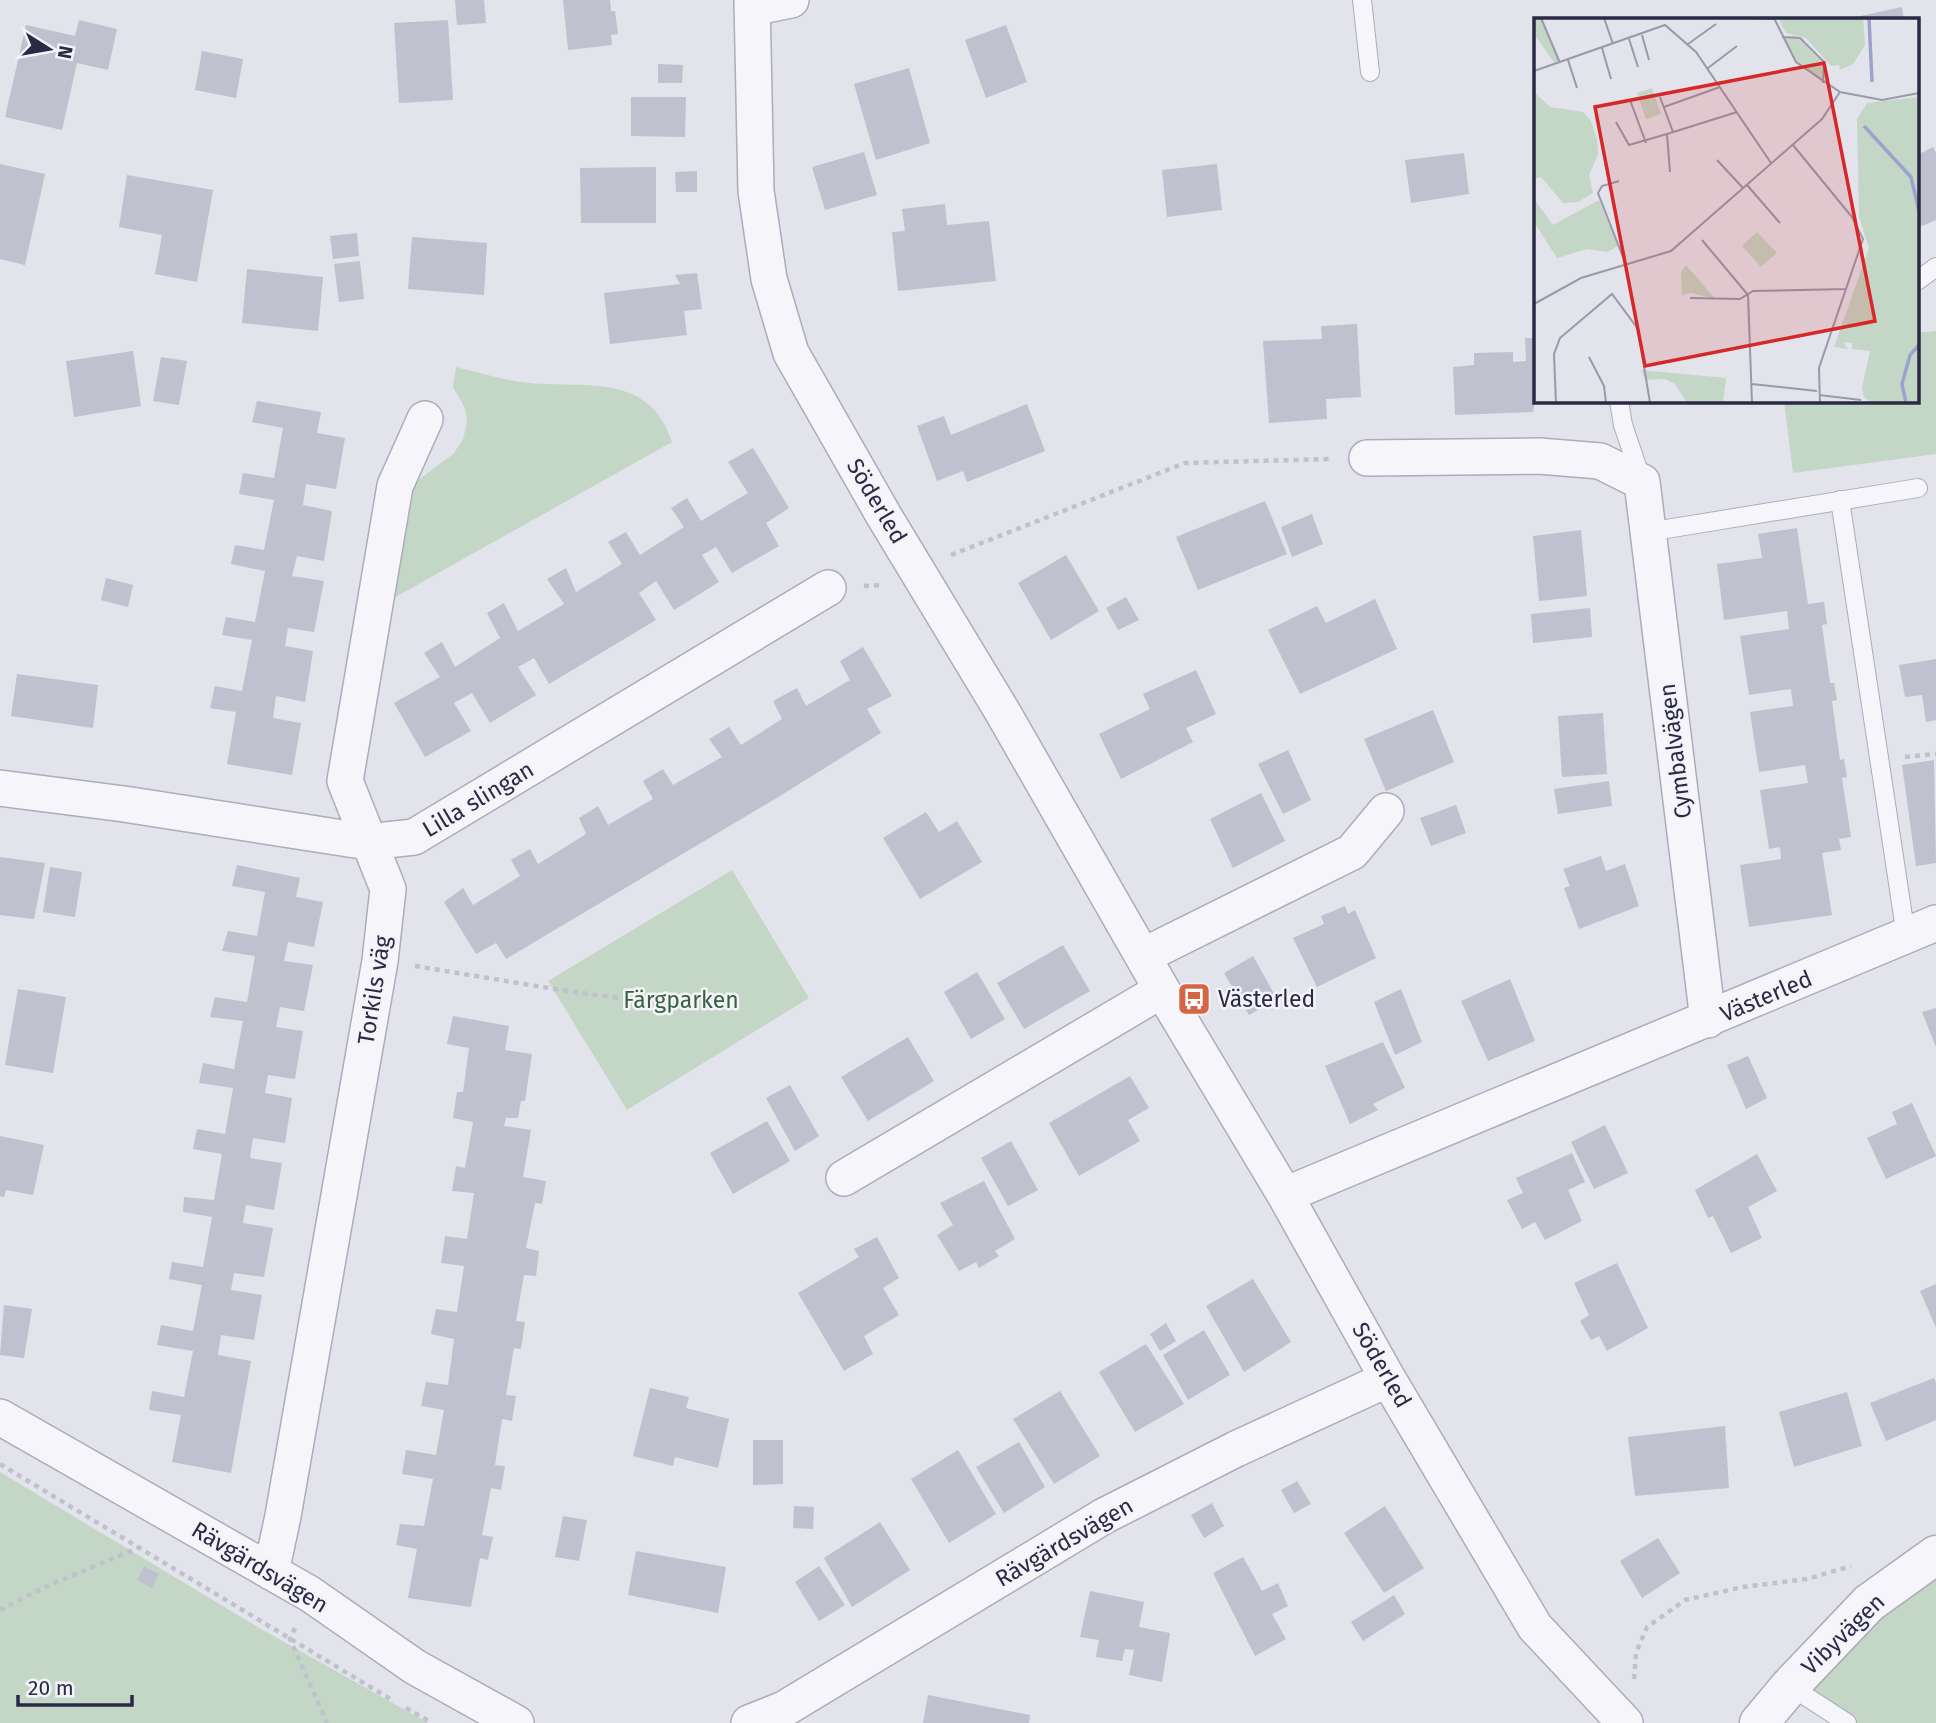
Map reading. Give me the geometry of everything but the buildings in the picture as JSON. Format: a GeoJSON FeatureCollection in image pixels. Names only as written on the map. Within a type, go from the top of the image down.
{"type":"FeatureCollection","features":[{"type":"Feature","properties":{"kind":"street"},"geometry":{"type":"LineString","coordinates":[[752,4],[792,0]]}},
{"type":"Feature","properties":{"kind":"street","name":"Söderled"},"geometry":{"type":"LineString","coordinates":[[752,4],[756,191],[769,279],[791,353],[1535,1627],[1618,1717]]}},
{"type":"Feature","properties":{"kind":"street","name":"Torkils väg"},"geometry":{"type":"LineString","coordinates":[[271,1572],[284,1516],[380,961],[388,888],[345,781],[395,486],[425,419]]}},
{"type":"Feature","properties":{"kind":"street"},"geometry":{"type":"LineString","coordinates":[[1367,458],[1539,456],[1600,461],[1642,482]]}},
{"type":"Feature","properties":{"kind":"street","name":"Cymbalvägen"},"geometry":{"type":"LineString","coordinates":[[1642,482],[1707,1020]]}},
{"type":"Feature","properties":{"kind":"street","name":"Lilla slingan"},"geometry":{"type":"LineString","coordinates":[[0,788],[124,804],[368,842],[414,837],[828,588]]}},
{"type":"Feature","properties":{"kind":"street"},"geometry":{"type":"LineString","coordinates":[[1143,956],[1352,852],[1386,811]]}},
{"type":"Feature","properties":{"kind":"street","name":"Västerled"},"geometry":{"type":"LineString","coordinates":[[1284,1195],[1921,930]]}},
{"type":"Feature","properties":{"kind":"street"},"geometry":{"type":"LineString","coordinates":[[844,1178],[1162,990]]}},
{"type":"Feature","properties":{"kind":"street","name":"Rävgärdsvägen"},"geometry":{"type":"LineString","coordinates":[[749,1723],[784,1709],[1104,1516],[1236,1449],[1388,1378]]}},
{"type":"Feature","properties":{"kind":"street","name":"Rävgärdsvägen"},"geometry":{"type":"LineString","coordinates":[[0,1417],[310,1594],[415,1667],[516,1723]]}},
{"type":"Feature","properties":{"kind":"street","name":"Vibyvägen"},"geometry":{"type":"LineString","coordinates":[[1759,1723],[1790,1686],[1869,1603],[1936,1555]]}},
{"type":"Feature","properties":{"kind":"lane"},"geometry":{"type":"LineString","coordinates":[[1362,0],[1370,72]]}},
{"type":"Feature","properties":{"kind":"lane"},"geometry":{"type":"LineString","coordinates":[[1918,280],[1936,267]]}},
{"type":"Feature","properties":{"kind":"lane","name":"Cymbalvägen"},"geometry":{"type":"LineString","coordinates":[[1619,402],[1623,425],[1642,482]]}},
{"type":"Feature","properties":{"kind":"lane"},"geometry":{"type":"LineString","coordinates":[[1648,532],[1918,488]]}},
{"type":"Feature","properties":{"kind":"lane"},"geometry":{"type":"LineString","coordinates":[[1840,500],[1921,930]]}},
{"type":"Feature","properties":{"kind":"lane"},"geometry":{"type":"LineString","coordinates":[[1790,1686],[1847,1723]]}},
{"type":"Feature","properties":{"kind":"path"},"geometry":{"type":"LineString","coordinates":[[828,588],[894,584],[951,555],[1185,463],[1367,458]]}},
{"type":"Feature","properties":{"kind":"path"},"geometry":{"type":"LineString","coordinates":[[380,961],[683,1007]]}},
{"type":"Feature","properties":{"kind":"path"},"geometry":{"type":"LineString","coordinates":[[0,1464],[432,1723]]}},
{"type":"Feature","properties":{"kind":"path"},"geometry":{"type":"LineString","coordinates":[[0,1610],[45,1587],[139,1547]]}},
{"type":"Feature","properties":{"kind":"path"},"geometry":{"type":"LineString","coordinates":[[1618,1717],[1634,1682],[1636,1653],[1647,1627],[1685,1600],[1743,1587],[1807,1579],[1855,1564]]}},
{"type":"Feature","properties":{"kind":"path"},"geometry":{"type":"LineString","coordinates":[[290,1639],[327,1723]]}},
{"type":"Feature","properties":{"kind":"green space"},"geometry":{"type":"Polygon","coordinates":[[[1936,331],[1936,454],[1793,473],[1784,402],[1918,402],[1918,333],[1936,331]]]}},
{"type":"Feature","properties":{"kind":"green space"},"geometry":{"type":"Polygon","coordinates":[[[456,367],[521,382],[594,386],[632,394],[649,404],[662,420],[672,442],[383,604],[402,498],[417,481],[453,454],[463,440],[467,422],[465,408],[453,387],[456,367]]]}},
{"type":"Feature","properties":{"kind":"green space","name":"Färgparken"},"geometry":{"type":"Polygon","coordinates":[[[732,870],[809,998],[627,1110],[548,981],[732,870]]]}},
{"type":"Feature","properties":{"kind":"green space"},"geometry":{"type":"Polygon","coordinates":[[[0,1472],[261,1629],[428,1723],[0,1723],[0,1472]]]}},
{"type":"Feature","properties":{"kind":"green space"},"geometry":{"type":"Polygon","coordinates":[[[1936,1555],[1936,1723],[1847,1723],[1790,1686],[1936,1555]]]}},
{"type":"Feature","properties":{"kind":"place","name":"Västerled"},"geometry":{"type":"Point","coordinates":[1194,999]}}]}
